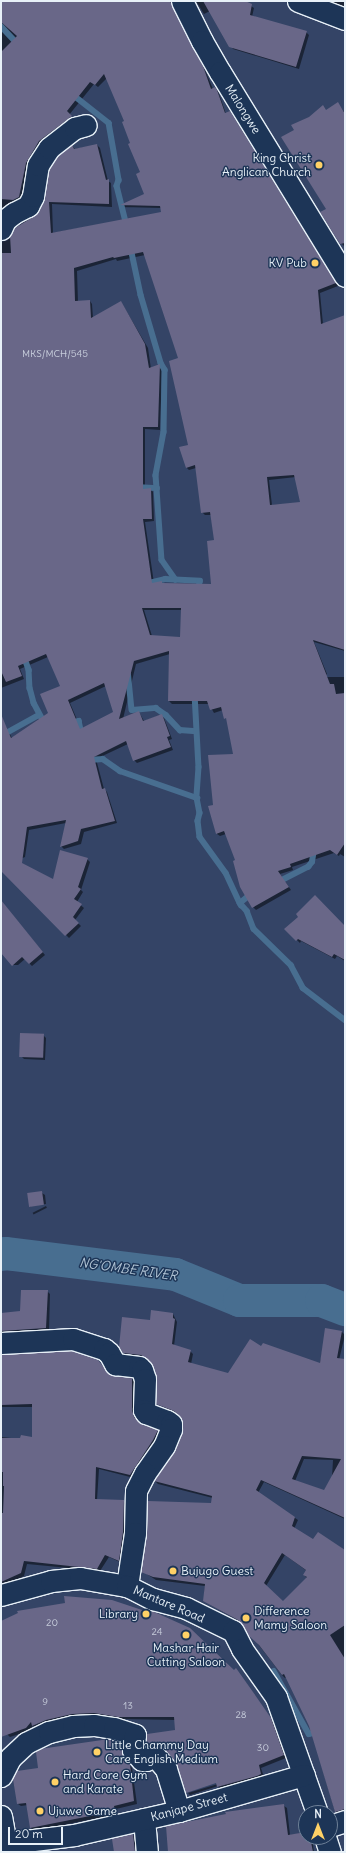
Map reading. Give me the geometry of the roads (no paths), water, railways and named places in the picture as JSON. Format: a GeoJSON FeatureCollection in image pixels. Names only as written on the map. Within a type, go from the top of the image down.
{"type":"FeatureCollection","features":[{"type":"Feature","properties":{"kind":"street","name":"Malongwe"},"geometry":{"type":"LineString","coordinates":[[182,1],[202,41],[220,72],[342,265]]}},
{"type":"Feature","properties":{"kind":"street"},"geometry":{"type":"LineString","coordinates":[[298,1],[345,19]]}},
{"type":"Feature","properties":{"kind":"street"},"geometry":{"type":"LineString","coordinates":[[1,229],[5,220],[14,213],[28,206],[33,196],[38,165],[49,148],[75,128],[86,124]]}},
{"type":"Feature","properties":{"kind":"street"},"geometry":{"type":"LineString","coordinates":[[1,1343],[73,1339],[104,1349],[109,1353],[114,1364],[139,1368],[142,1370],[145,1379],[144,1410],[146,1413],[171,1424],[171,1429],[164,1446],[145,1473],[136,1491],[135,1533],[127,1586]]}},
{"type":"Feature","properties":{"kind":"street","name":"Mantare Road"},"geometry":{"type":"LineString","coordinates":[[1,1595],[51,1580],[80,1578],[127,1586],[153,1599],[186,1608],[232,1631],[242,1649],[276,1697],[314,1805]]}},
{"type":"Feature","properties":{"kind":"street"},"geometry":{"type":"LineString","coordinates":[[1,1776],[10,1758],[26,1743],[49,1732],[73,1726],[94,1725],[114,1728],[135,1735],[133,1750],[142,1760],[146,1760],[154,1755],[166,1769],[178,1810]]}},
{"type":"Feature","properties":{"kind":"street","name":"Kanjape Street"},"geometry":{"type":"LineString","coordinates":[[3,1843],[75,1844],[144,1819],[304,1775]]}},
{"type":"Feature","properties":{"kind":"street"},"geometry":{"type":"LineString","coordinates":[[1,1816],[3,1843]]}},
{"type":"Feature","properties":{"kind":"street"},"geometry":{"type":"LineString","coordinates":[[144,1819],[147,1852]]}},
{"type":"Feature","properties":{"kind":"waterway"},"geometry":{"type":"LineString","coordinates":[[1,26],[19,45]]}},
{"type":"Feature","properties":{"kind":"waterway"},"geometry":{"type":"LineString","coordinates":[[72,94],[109,123],[119,180],[117,186],[127,226]]}},
{"type":"Feature","properties":{"kind":"waterway"},"geometry":{"type":"LineString","coordinates":[[131,248],[141,295],[161,363],[165,370],[164,432],[156,475],[162,560],[176,580]]}},
{"type":"Feature","properties":{"kind":"waterway"},"geometry":{"type":"LineString","coordinates":[[136,487],[157,488]]}},
{"type":"Feature","properties":{"kind":"waterway"},"geometry":{"type":"LineString","coordinates":[[145,584],[165,579],[200,581],[199,590]]}},
{"type":"Feature","properties":{"kind":"waterway"},"geometry":{"type":"LineString","coordinates":[[24,656],[29,670],[30,688],[34,703],[45,724]]}},
{"type":"Feature","properties":{"kind":"waterway"},"geometry":{"type":"LineString","coordinates":[[128,670],[132,710],[156,708],[166,715],[180,730],[196,731]]}},
{"type":"Feature","properties":{"kind":"waterway"},"geometry":{"type":"LineString","coordinates":[[195,694],[199,767],[197,798],[200,813],[198,821],[200,837],[226,873],[240,903],[247,911],[254,929],[291,965],[303,988],[345,1020]]}},
{"type":"Feature","properties":{"kind":"waterway"},"geometry":{"type":"LineString","coordinates":[[1,736],[39,715]]}},
{"type":"Feature","properties":{"kind":"waterway"},"geometry":{"type":"LineString","coordinates":[[70,723],[79,721],[82,734]]}},
{"type":"Feature","properties":{"kind":"waterway"},"geometry":{"type":"LineString","coordinates":[[89,760],[103,759],[120,771],[197,798]]}},
{"type":"Feature","properties":{"kind":"waterway"},"geometry":{"type":"LineString","coordinates":[[278,882],[308,867],[312,862],[314,849]]}},
{"type":"Feature","properties":{"kind":"waterway"},"geometry":{"type":"LineString","coordinates":[[241,906],[240,903],[252,893]]}},
{"type":"Feature","properties":{"kind":"waterway","name":"NG'OMBE RIVER"},"geometry":{"type":"LineString","coordinates":[[1,1254],[5,1253],[175,1274],[239,1300],[321,1300],[345,1309]]}},
{"type":"Feature","properties":{"kind":"waterway"},"geometry":{"type":"LineString","coordinates":[[274,1671],[309,1734],[317,1732]]}},
{"type":"Feature","properties":{"kind":"place","name":"King Christ Anglican Church"},"geometry":{"type":"Point","coordinates":[319,165]}},
{"type":"Feature","properties":{"kind":"place","name":"KV Pub"},"geometry":{"type":"Point","coordinates":[315,263]}},
{"type":"Feature","properties":{"kind":"place","name":"Bujugo Guest"},"geometry":{"type":"Point","coordinates":[173,1571]}},
{"type":"Feature","properties":{"kind":"place","name":"Library"},"geometry":{"type":"Point","coordinates":[146,1614]}},
{"type":"Feature","properties":{"kind":"place","name":"Difference Mamy Saloon"},"geometry":{"type":"Point","coordinates":[246,1618]}},
{"type":"Feature","properties":{"kind":"place","name":"Mashar Hair Cutting Saloon"},"geometry":{"type":"Point","coordinates":[186,1635]}},
{"type":"Feature","properties":{"kind":"place","name":"Little Chammy Day Care English Medium"},"geometry":{"type":"Point","coordinates":[97,1752]}},
{"type":"Feature","properties":{"kind":"place","name":"Hard Core Gym and Karate"},"geometry":{"type":"Point","coordinates":[55,1782]}},
{"type":"Feature","properties":{"kind":"place","name":"Ujuwe Game"},"geometry":{"type":"Point","coordinates":[40,1811]}}]}
